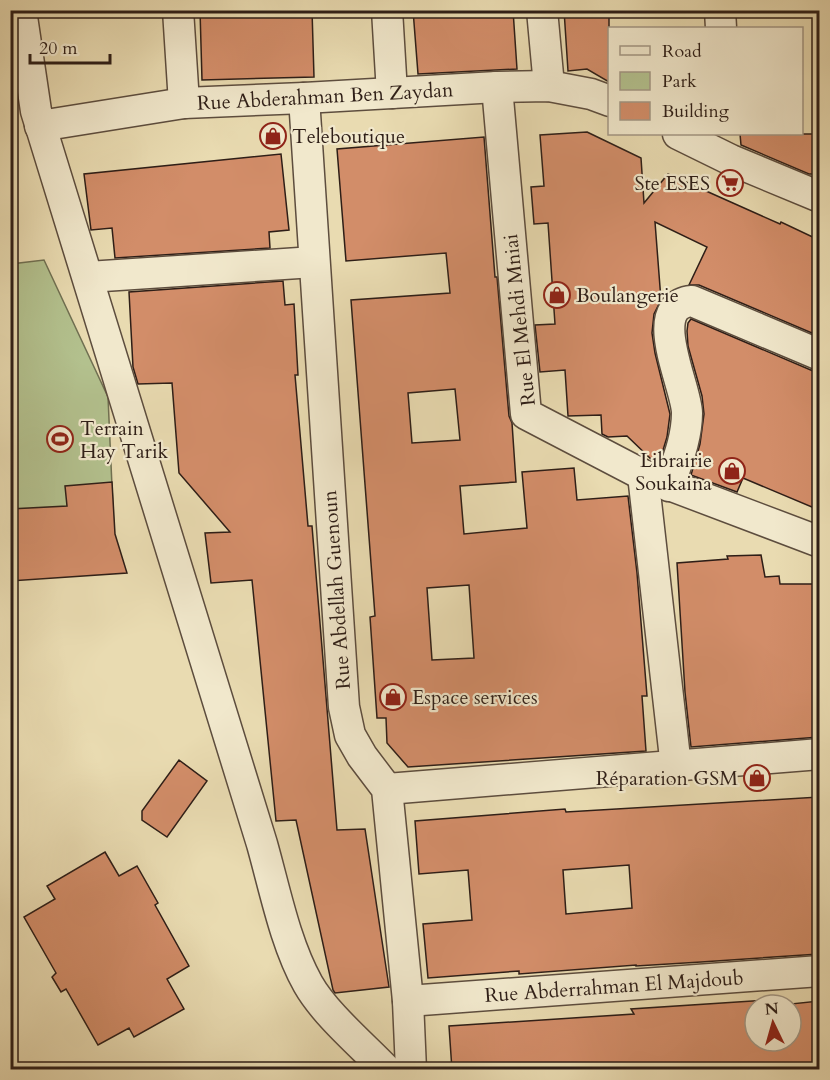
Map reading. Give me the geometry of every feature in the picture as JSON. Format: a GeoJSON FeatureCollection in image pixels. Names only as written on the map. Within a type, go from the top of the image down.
{"type":"FeatureCollection","features":[{"type":"Feature","properties":{"kind":"street"},"geometry":{"type":"LineString","coordinates":[[21,10],[34,102],[40,126],[262,844],[292,951],[309,986],[327,1010],[386,1070]]}},
{"type":"Feature","properties":{"kind":"street"},"geometry":{"type":"LineString","coordinates":[[178,10],[184,103]]}},
{"type":"Feature","properties":{"kind":"street"},"geometry":{"type":"LineString","coordinates":[[387,10],[392,93]]}},
{"type":"Feature","properties":{"kind":"street"},"geometry":{"type":"LineString","coordinates":[[542,10],[549,86]]}},
{"type":"Feature","properties":{"kind":"street"},"geometry":{"type":"LineString","coordinates":[[720,10],[721,27]]}},
{"type":"Feature","properties":{"kind":"street","name":"Rue Abderahman Ben Zaydan"},"geometry":{"type":"LineString","coordinates":[[40,126],[184,103],[497,87],[549,86],[591,94],[608,101]]}},
{"type":"Feature","properties":{"kind":"street","name":"Rue El Mehdi Mniai"},"geometry":{"type":"LineString","coordinates":[[497,87],[526,414],[656,480],[819,542]]}},
{"type":"Feature","properties":{"kind":"street","name":"Rue Abdellah Guenoun"},"geometry":{"type":"LineString","coordinates":[[304,98],[344,707],[350,735],[362,756],[387,789]]}},
{"type":"Feature","properties":{"kind":"street"},"geometry":{"type":"LineString","coordinates":[[682,135],[730,147],[819,197]]}},
{"type":"Feature","properties":{"kind":"street"},"geometry":{"type":"LineString","coordinates":[[88,278],[314,262]]}},
{"type":"Feature","properties":{"kind":"street"},"geometry":{"type":"LineString","coordinates":[[675,767],[656,480],[680,455],[687,413],[669,336],[671,316],[679,304],[692,301],[819,355]]}},
{"type":"Feature","properties":{"kind":"street"},"geometry":{"type":"LineString","coordinates":[[411,1070],[408,1001],[387,789],[819,754]]}},
{"type":"Feature","properties":{"kind":"street","name":"Rue Abderrahman El Majdoub"},"geometry":{"type":"LineString","coordinates":[[408,1001],[819,971]]}},
{"type":"Feature","properties":{"kind":"green space","name":"Terrain Hay Tarik"},"geometry":{"type":"Polygon","coordinates":[[[44,260],[108,397],[114,531],[11,537],[11,264],[44,260]]]}},
{"type":"Feature","properties":{"kind":"building"},"geometry":{"type":"Polygon","coordinates":[[[200,10],[312,10],[314,77],[202,80],[200,10]]]}},
{"type":"Feature","properties":{"kind":"building"},"geometry":{"type":"Polygon","coordinates":[[[413,10],[513,10],[517,69],[418,74],[413,10]]]}},
{"type":"Feature","properties":{"kind":"building"},"geometry":{"type":"Polygon","coordinates":[[[564,10],[609,10],[608,81],[587,69],[568,71],[564,10]]]}},
{"type":"Feature","properties":{"kind":"building"},"geometry":{"type":"Polygon","coordinates":[[[587,132],[641,158],[644,203],[668,174],[819,240],[819,336],[699,285],[689,285],[707,247],[655,222],[661,300],[654,314],[652,333],[670,414],[667,437],[660,460],[652,460],[627,436],[608,437],[602,434],[601,415],[568,416],[565,370],[540,372],[535,325],[555,324],[548,223],[534,224],[531,187],[544,186],[540,135],[587,132]]]}},
{"type":"Feature","properties":{"kind":"building"},"geometry":{"type":"Polygon","coordinates":[[[819,134],[819,174],[809,174],[741,145],[740,135],[819,134]]]}},
{"type":"Feature","properties":{"kind":"building"},"geometry":{"type":"Polygon","coordinates":[[[484,137],[495,277],[497,277],[509,416],[512,423],[516,482],[460,486],[464,534],[527,528],[522,472],[574,468],[577,500],[628,496],[647,696],[642,696],[646,751],[408,767],[387,743],[386,718],[377,718],[370,617],[375,616],[351,300],[450,293],[446,253],[346,261],[337,149],[484,137]],[[455,389],[408,393],[412,443],[460,440],[455,389]],[[469,585],[427,588],[432,660],[474,658],[469,585]]]}},
{"type":"Feature","properties":{"kind":"building"},"geometry":{"type":"Polygon","coordinates":[[[281,154],[289,230],[269,232],[270,248],[115,258],[112,228],[91,230],[84,174],[281,154]]]}},
{"type":"Feature","properties":{"kind":"building"},"geometry":{"type":"Polygon","coordinates":[[[283,281],[285,305],[294,304],[298,375],[295,375],[308,526],[312,526],[337,830],[365,829],[389,987],[335,993],[333,990],[296,820],[276,821],[252,580],[211,583],[205,533],[230,532],[179,473],[172,383],[138,384],[133,367],[129,292],[283,281]]]}},
{"type":"Feature","properties":{"kind":"building"},"geometry":{"type":"Polygon","coordinates":[[[691,319],[819,372],[819,510],[743,478],[737,492],[691,475],[700,444],[704,414],[702,396],[688,346],[687,331],[691,319]]]}},
{"type":"Feature","properties":{"kind":"building"},"geometry":{"type":"Polygon","coordinates":[[[112,482],[115,534],[127,573],[10,581],[10,555],[13,555],[10,509],[67,506],[65,486],[112,482]]]}},
{"type":"Feature","properties":{"kind":"building"},"geometry":{"type":"Polygon","coordinates":[[[761,555],[765,577],[779,576],[780,584],[819,584],[819,737],[691,747],[685,692],[677,563],[728,559],[727,556],[761,555]]]}},
{"type":"Feature","properties":{"kind":"building"},"geometry":{"type":"Polygon","coordinates":[[[179,760],[207,781],[167,837],[142,820],[142,811],[179,760]]]}},
{"type":"Feature","properties":{"kind":"building"},"geometry":{"type":"Polygon","coordinates":[[[819,797],[819,954],[428,978],[423,924],[472,920],[468,870],[419,874],[415,821],[565,809],[566,812],[819,797]],[[629,865],[563,870],[566,914],[632,908],[629,865]]]}},
{"type":"Feature","properties":{"kind":"building"},"geometry":{"type":"Polygon","coordinates":[[[105,852],[119,876],[137,866],[158,903],[155,905],[189,966],[167,979],[184,1009],[134,1037],[129,1028],[98,1045],[66,989],[61,992],[52,977],[56,973],[24,917],[55,899],[47,886],[105,852]]]}},
{"type":"Feature","properties":{"kind":"building"},"geometry":{"type":"Polygon","coordinates":[[[819,1001],[819,1070],[452,1070],[449,1026],[634,1014],[631,1009],[743,1002],[743,1053],[803,1053],[803,1003],[819,1001]]]}},
{"type":"Feature","properties":{"kind":"place","name":"Teleboutique"},"geometry":{"type":"Point","coordinates":[273,136]}},
{"type":"Feature","properties":{"kind":"place","name":"Ste ESES"},"geometry":{"type":"Point","coordinates":[730,183]}},
{"type":"Feature","properties":{"kind":"place","name":"Boulangerie"},"geometry":{"type":"Point","coordinates":[557,295]}},
{"type":"Feature","properties":{"kind":"place","name":"Terrain Hay Tarik"},"geometry":{"type":"Point","coordinates":[60,439]}},
{"type":"Feature","properties":{"kind":"place","name":"Librairie Soukaina"},"geometry":{"type":"Point","coordinates":[732,471]}},
{"type":"Feature","properties":{"kind":"place","name":"Espace services"},"geometry":{"type":"Point","coordinates":[393,697]}},
{"type":"Feature","properties":{"kind":"place","name":"Réparation GSM"},"geometry":{"type":"Point","coordinates":[757,778]}}]}
